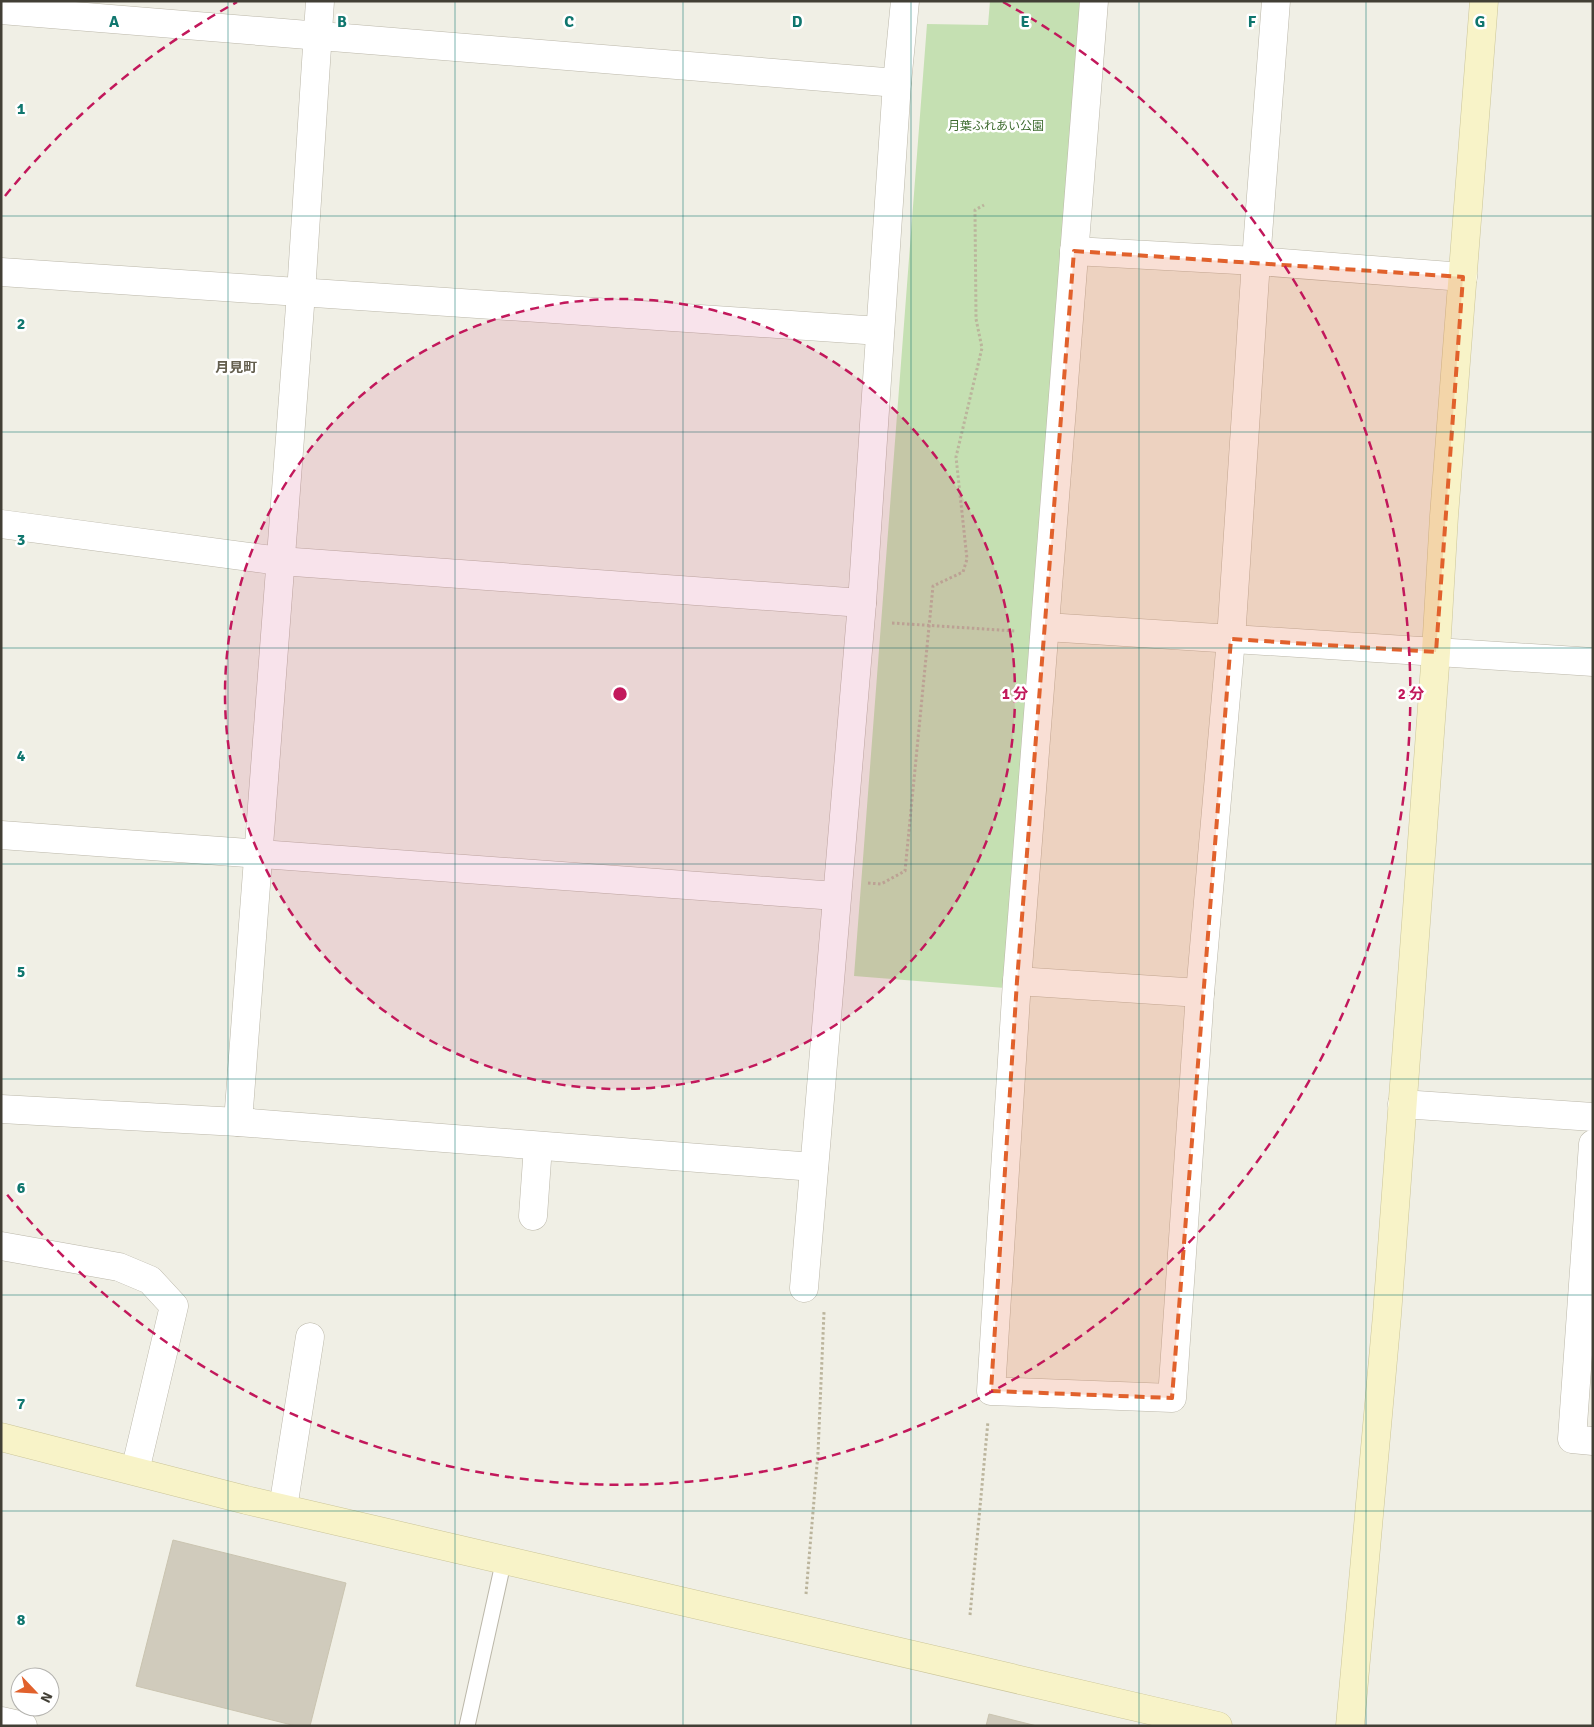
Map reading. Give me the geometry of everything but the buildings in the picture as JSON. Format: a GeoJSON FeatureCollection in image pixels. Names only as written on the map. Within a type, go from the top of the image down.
{"type":"FeatureCollection","features":[{"type":"Feature","properties":{"kind":"street"},"geometry":{"type":"LineString","coordinates":[[238,1122],[260,852],[301,292],[320,1]]}},
{"type":"Feature","properties":{"kind":"street"},"geometry":{"type":"LineString","coordinates":[[804,1288],[862,612],[896,83],[905,1]]}},
{"type":"Feature","properties":{"kind":"street"},"geometry":{"type":"LineString","coordinates":[[1094,1],[1017,981],[991,1391],[1172,1398],[1200,993],[1231,639],[1256,262],[1276,1]]}},
{"type":"Feature","properties":{"kind":"street"},"geometry":{"type":"LineString","coordinates":[[1350,1726],[1387,1315],[1436,652],[1444,516],[1484,1]]}},
{"type":"Feature","properties":{"kind":"street"},"geometry":{"type":"LineString","coordinates":[[1,10],[896,83]]}},
{"type":"Feature","properties":{"kind":"street"},"geometry":{"type":"LineString","coordinates":[[1074,251],[1463,277]]}},
{"type":"Feature","properties":{"kind":"street"},"geometry":{"type":"LineString","coordinates":[[1,272],[880,331]]}},
{"type":"Feature","properties":{"kind":"street"},"geometry":{"type":"LineString","coordinates":[[1,524],[280,560],[862,612]]}},
{"type":"Feature","properties":{"kind":"street"},"geometry":{"type":"LineString","coordinates":[[1046,630],[1231,639],[1593,662]]}},
{"type":"Feature","properties":{"kind":"street"},"geometry":{"type":"LineString","coordinates":[[1,835],[837,888]]}},
{"type":"Feature","properties":{"kind":"street"},"geometry":{"type":"LineString","coordinates":[[1017,981],[1200,993]]}},
{"type":"Feature","properties":{"kind":"street"},"geometry":{"type":"LineString","coordinates":[[1402,1104],[1593,1117]]}},
{"type":"Feature","properties":{"kind":"street"},"geometry":{"type":"LineString","coordinates":[[1,1108],[238,1122],[814,1167]]}},
{"type":"Feature","properties":{"kind":"street"},"geometry":{"type":"LineString","coordinates":[[1593,1144],[1572,1439],[1593,1441]]}},
{"type":"Feature","properties":{"kind":"street"},"geometry":{"type":"LineString","coordinates":[[533,1216],[538,1146]]}},
{"type":"Feature","properties":{"kind":"street"},"geometry":{"type":"LineString","coordinates":[[1,1246],[119,1267],[150,1280],[174,1306],[136,1472]]}},
{"type":"Feature","properties":{"kind":"street"},"geometry":{"type":"LineString","coordinates":[[283,1508],[310,1337]]}},
{"type":"Feature","properties":{"kind":"street"},"geometry":{"type":"LineString","coordinates":[[1,1436],[283,1508],[1218,1726]]}},
{"type":"Feature","properties":{"kind":"street"},"geometry":{"type":"LineString","coordinates":[[1,1721],[23,1726]]}},
{"type":"Feature","properties":{"kind":"lane"},"geometry":{"type":"LineString","coordinates":[[467,1726],[504,1559]]}},
{"type":"Feature","properties":{"kind":"path"},"geometry":{"type":"LineString","coordinates":[[837,888],[882,884],[905,871],[933,586],[963,572],[966,559],[956,457],[982,348],[976,319],[975,210],[984,205]]}},
{"type":"Feature","properties":{"kind":"path"},"geometry":{"type":"LineString","coordinates":[[862,612],[928,625],[1046,630]]}},
{"type":"Feature","properties":{"kind":"path"},"geometry":{"type":"LineString","coordinates":[[804,1288],[825,1288],[818,1452],[806,1594]]}},
{"type":"Feature","properties":{"kind":"path"},"geometry":{"type":"LineString","coordinates":[[970,1615],[991,1391]]}},
{"type":"Feature","properties":{"kind":"highlighted area"},"geometry":{"type":"Polygon","coordinates":[[[1074,251],[1463,277],[1436,652],[1231,639],[1172,1398],[991,1391],[1017,981],[1074,251]]]}},
{"type":"Feature","properties":{"kind":"green space","name":"月葉ふれあい公園"},"geometry":{"type":"Polygon","coordinates":[[[990,1],[1081,1],[1005,988],[854,976],[927,24],[988,25],[990,1]]]}},
{"type":"Feature","properties":{"kind":"district","name":"月見町"},"geometry":{"type":"Point","coordinates":[236,367]}}]}
